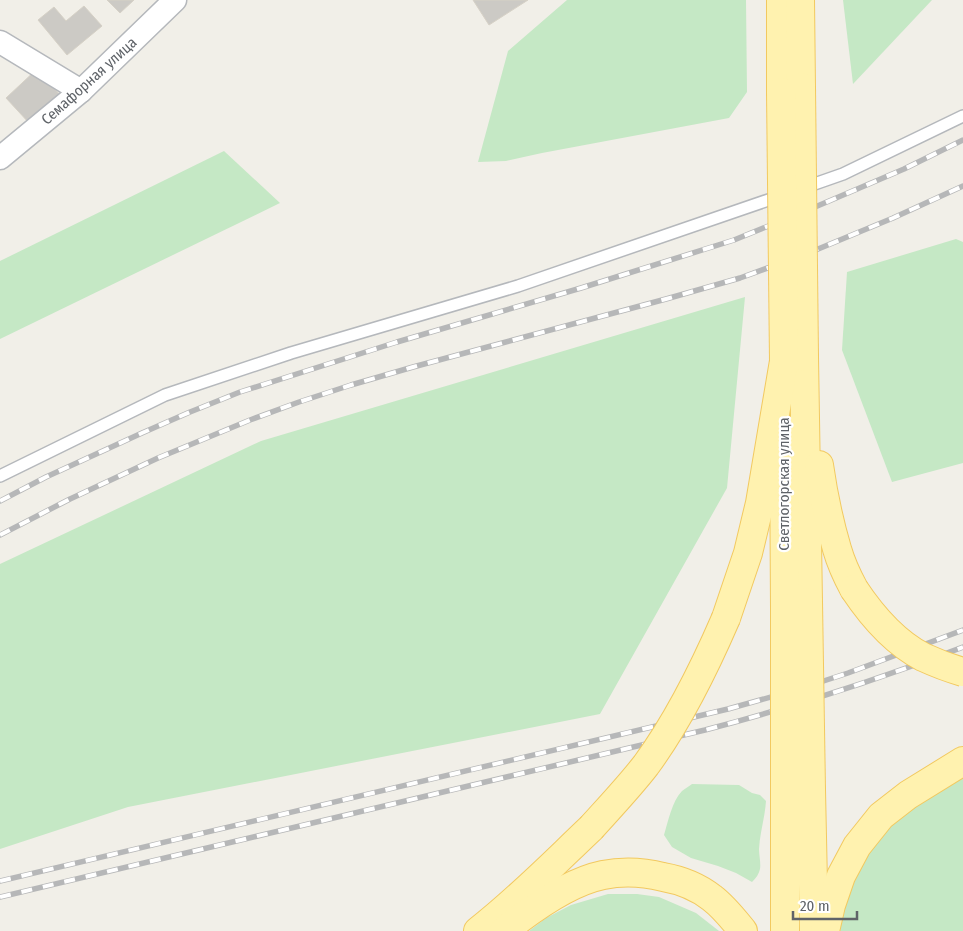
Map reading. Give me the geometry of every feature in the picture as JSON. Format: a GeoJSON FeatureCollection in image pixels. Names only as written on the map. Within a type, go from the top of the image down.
{"type":"FeatureCollection","features":[{"type":"Feature","properties":{"kind":"main road"},"geometry":{"type":"LineString","coordinates":[[781,0],[791,90],[794,359],[837,551],[854,589],[872,615],[887,631],[922,656],[963,672]]}},
{"type":"Feature","properties":{"kind":"main road"},"geometry":{"type":"LineString","coordinates":[[791,90],[800,0]]}},
{"type":"Feature","properties":{"kind":"main road"},"geometry":{"type":"LineString","coordinates":[[478,931],[495,918],[591,828],[629,786],[664,737],[696,682],[726,618],[746,560],[794,359]]}},
{"type":"Feature","properties":{"kind":"main road","name":"Светлогорская улица"},"geometry":{"type":"LineString","coordinates":[[794,359],[798,793]]}},
{"type":"Feature","properties":{"kind":"main road"},"geometry":{"type":"LineString","coordinates":[[826,931],[831,905],[841,876],[857,846],[881,816],[908,795],[963,761]]}},
{"type":"Feature","properties":{"kind":"main road"},"geometry":{"type":"LineString","coordinates":[[786,931],[798,793]]}},
{"type":"Feature","properties":{"kind":"main road"},"geometry":{"type":"LineString","coordinates":[[798,793],[814,931]]}},
{"type":"Feature","properties":{"kind":"main road"},"geometry":{"type":"LineString","coordinates":[[504,931],[552,897],[574,885],[602,875],[627,872],[646,873],[670,878],[693,886],[712,898],[744,931]]}},
{"type":"Feature","properties":{"kind":"street","name":"Семафорная улица"},"geometry":{"type":"LineString","coordinates":[[0,158],[81,91],[175,0]]}},
{"type":"Feature","properties":{"kind":"street"},"geometry":{"type":"LineString","coordinates":[[0,42],[81,91]]}},
{"type":"Feature","properties":{"kind":"lane"},"geometry":{"type":"LineString","coordinates":[[0,476],[165,395],[291,353],[518,286],[844,174],[963,116]]}},
{"type":"Feature","properties":{"kind":"green space"},"geometry":{"type":"Polygon","coordinates":[[[567,0],[746,0],[747,92],[729,118],[506,161],[478,162],[508,51],[567,0]]]}},
{"type":"Feature","properties":{"kind":"green space"},"geometry":{"type":"Polygon","coordinates":[[[843,0],[932,0],[853,84],[843,0]]]}},
{"type":"Feature","properties":{"kind":"green space"},"geometry":{"type":"Polygon","coordinates":[[[224,151],[280,203],[0,339],[0,261],[224,151]]]}},
{"type":"Feature","properties":{"kind":"green space"},"geometry":{"type":"Polygon","coordinates":[[[956,239],[963,242],[963,463],[892,482],[842,350],[847,272],[956,239]]]}},
{"type":"Feature","properties":{"kind":"green space"},"geometry":{"type":"Polygon","coordinates":[[[745,297],[727,488],[600,714],[128,807],[0,849],[0,564],[261,441],[745,297]]]}},
{"type":"Feature","properties":{"kind":"green space"},"geometry":{"type":"Polygon","coordinates":[[[963,776],[963,931],[840,931],[843,913],[855,876],[869,849],[890,822],[963,776]]]}},
{"type":"Feature","properties":{"kind":"green space"},"geometry":{"type":"Polygon","coordinates":[[[692,784],[739,785],[752,793],[760,795],[766,801],[759,849],[760,869],[752,882],[736,873],[691,858],[672,847],[664,835],[676,800],[682,791],[692,784]]]}},
{"type":"Feature","properties":{"kind":"green space"},"geometry":{"type":"Polygon","coordinates":[[[608,894],[637,894],[659,897],[696,913],[719,931],[529,931],[546,918],[571,905],[608,894]]]}},
{"type":"Feature","properties":{"kind":"building"},"geometry":{"type":"Polygon","coordinates":[[[107,0],[134,0],[120,13],[107,0]]]}},
{"type":"Feature","properties":{"kind":"building"},"geometry":{"type":"Polygon","coordinates":[[[473,0],[528,0],[489,25],[473,0]]]}},
{"type":"Feature","properties":{"kind":"building"},"geometry":{"type":"Polygon","coordinates":[[[84,6],[102,26],[67,55],[38,20],[54,7],[66,21],[84,6]]]}},
{"type":"Feature","properties":{"kind":"building"},"geometry":{"type":"Polygon","coordinates":[[[37,69],[61,96],[30,124],[6,98],[37,69]]]}},
{"type":"Feature","properties":{"kind":"railway"},"geometry":{"type":"LineString","coordinates":[[0,501],[46,477],[142,433],[240,392],[397,342],[581,288],[734,240],[904,169],[963,140]]}},
{"type":"Feature","properties":{"kind":"railway"},"geometry":{"type":"LineString","coordinates":[[0,535],[70,499],[158,458],[299,402],[413,367],[740,278],[806,254],[893,218],[963,186]]}},
{"type":"Feature","properties":{"kind":"railway"},"geometry":{"type":"LineString","coordinates":[[0,881],[728,709],[848,673],[963,630]]}},
{"type":"Feature","properties":{"kind":"railway"},"geometry":{"type":"LineString","coordinates":[[0,897],[705,730],[835,692],[963,647]]}}]}
